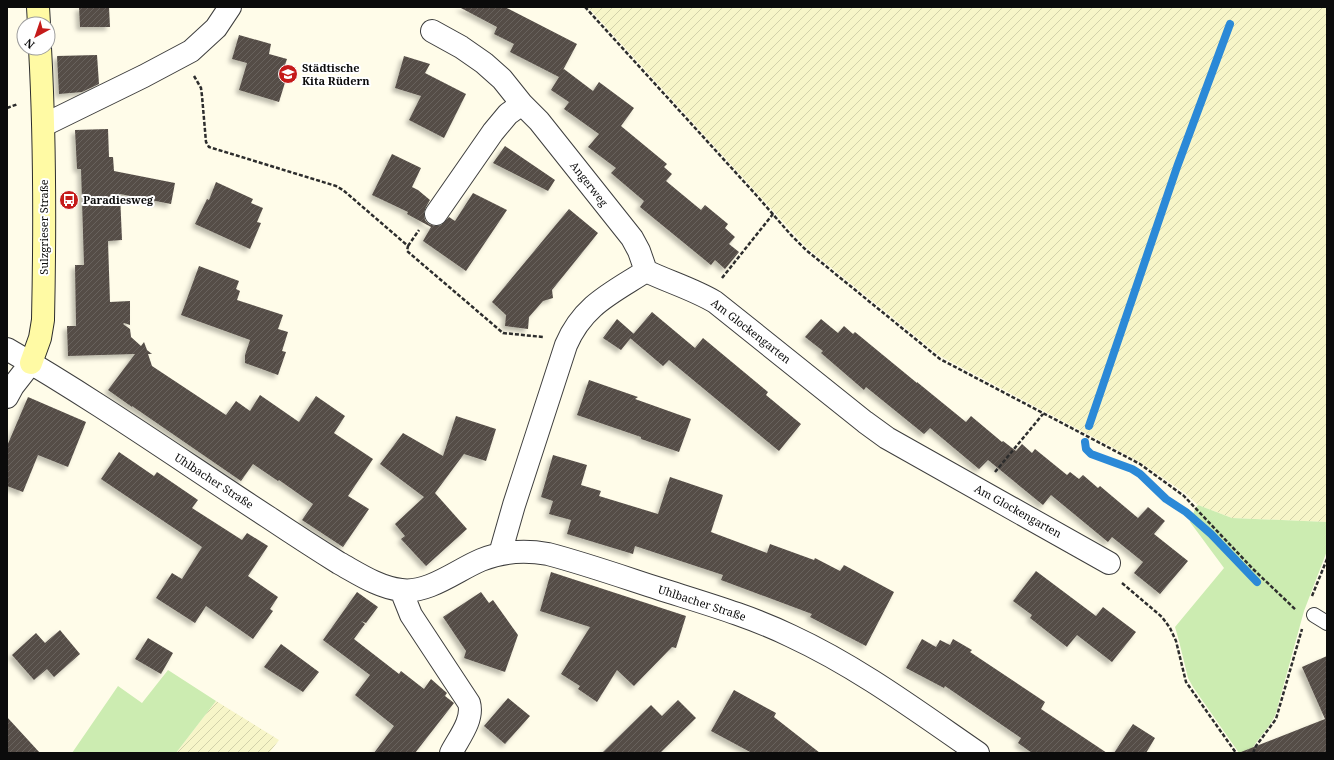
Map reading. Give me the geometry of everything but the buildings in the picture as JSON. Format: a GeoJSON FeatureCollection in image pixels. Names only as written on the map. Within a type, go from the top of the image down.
{"type":"FeatureCollection","features":[{"type":"Feature","properties":{"kind":"street"},"geometry":{"type":"LineString","coordinates":[[44,125],[191,51],[208,37],[216,28],[230,7]]}},
{"type":"Feature","properties":{"kind":"street","name":"Angerweg"},"geometry":{"type":"LineString","coordinates":[[432,31],[461,47],[484,63],[502,79],[522,104],[539,121],[632,238],[639,251],[646,271]]}},
{"type":"Feature","properties":{"kind":"street","name":"Sulzgrieser Straße"},"geometry":{"type":"LineString","coordinates":[[7,397],[13,386],[31,363],[43,325],[45,196],[44,125],[40,56]]}},
{"type":"Feature","properties":{"kind":"street"},"geometry":{"type":"LineString","coordinates":[[436,214],[492,132],[508,114],[522,104]]}},
{"type":"Feature","properties":{"kind":"street"},"geometry":{"type":"LineString","coordinates":[[500,554],[514,505],[568,338],[581,318],[593,306],[646,271]]}},
{"type":"Feature","properties":{"kind":"street","name":"Am Glockengarten"},"geometry":{"type":"LineString","coordinates":[[646,271],[707,297],[732,314],[876,430],[899,446],[981,490],[1109,563]]}},
{"type":"Feature","properties":{"kind":"street","name":"Uhlbacher Straße"},"geometry":{"type":"LineString","coordinates":[[7,349],[31,363],[328,556],[369,580],[389,588],[411,591],[421,589],[480,560],[500,554],[527,551],[548,554],[701,602],[774,628],[855,669],[978,753]]}},
{"type":"Feature","properties":{"kind":"street"},"geometry":{"type":"LineString","coordinates":[[401,590],[412,616],[469,704],[470,711],[468,718],[451,753]]}},
{"type":"Feature","properties":{"kind":"lane"},"geometry":{"type":"LineString","coordinates":[[1309,616],[1327,623]]}},
{"type":"Feature","properties":{"kind":"path"},"geometry":{"type":"LineString","coordinates":[[585,7],[806,250],[940,359],[1140,464],[1184,496],[1253,569],[1298,611],[1309,616]]}},
{"type":"Feature","properties":{"kind":"path"},"geometry":{"type":"LineString","coordinates":[[182,56],[200,88],[203,102],[206,142],[209,147],[343,190],[408,246],[407,251],[503,332],[528,336],[568,338]]}},
{"type":"Feature","properties":{"kind":"path"},"geometry":{"type":"LineString","coordinates":[[707,297],[773,214]]}},
{"type":"Feature","properties":{"kind":"path"},"geometry":{"type":"LineString","coordinates":[[981,490],[1043,414]]}},
{"type":"Feature","properties":{"kind":"path"},"geometry":{"type":"LineString","coordinates":[[1253,753],[1256,746],[1276,719],[1327,559]]}},
{"type":"Feature","properties":{"kind":"path"},"geometry":{"type":"LineString","coordinates":[[1109,563],[1116,578],[1162,617],[1170,628],[1176,641],[1186,682],[1200,704],[1236,753]]}},
{"type":"Feature","properties":{"kind":"shaded area"},"geometry":{"type":"Polygon","coordinates":[[[588,7],[1327,7],[1327,522],[1232,518],[1198,505],[1185,493],[1140,462],[940,356],[806,247],[588,7]]]}},
{"type":"Feature","properties":{"kind":"shaded area"},"geometry":{"type":"Polygon","coordinates":[[[216,701],[279,740],[269,753],[176,753],[216,701]]]}},
{"type":"Feature","properties":{"kind":"green space"},"geometry":{"type":"Polygon","coordinates":[[[1198,505],[1232,518],[1327,522],[1327,551],[1304,611],[1276,713],[1250,753],[1239,753],[1193,687],[1188,678],[1175,627],[1224,568],[1190,522],[1198,505]]]}},
{"type":"Feature","properties":{"kind":"green space"},"geometry":{"type":"Polygon","coordinates":[[[168,670],[216,701],[176,753],[72,753],[118,686],[142,703],[168,670]]]}},
{"type":"Feature","properties":{"kind":"waterway"},"geometry":{"type":"LineString","coordinates":[[1089,426],[1177,167],[1230,24]]}},
{"type":"Feature","properties":{"kind":"waterway"},"geometry":{"type":"LineString","coordinates":[[1085,442],[1086,449],[1091,454],[1132,469],[1140,474],[1166,499],[1186,512],[1211,534],[1257,582]]}},
{"type":"Feature","properties":{"kind":"place","name":"Städtische Kita Rüdern"},"geometry":{"type":"Point","coordinates":[288,74]}},
{"type":"Feature","properties":{"kind":"place","name":"Paradiesweg"},"geometry":{"type":"Point","coordinates":[69,200]}}]}
